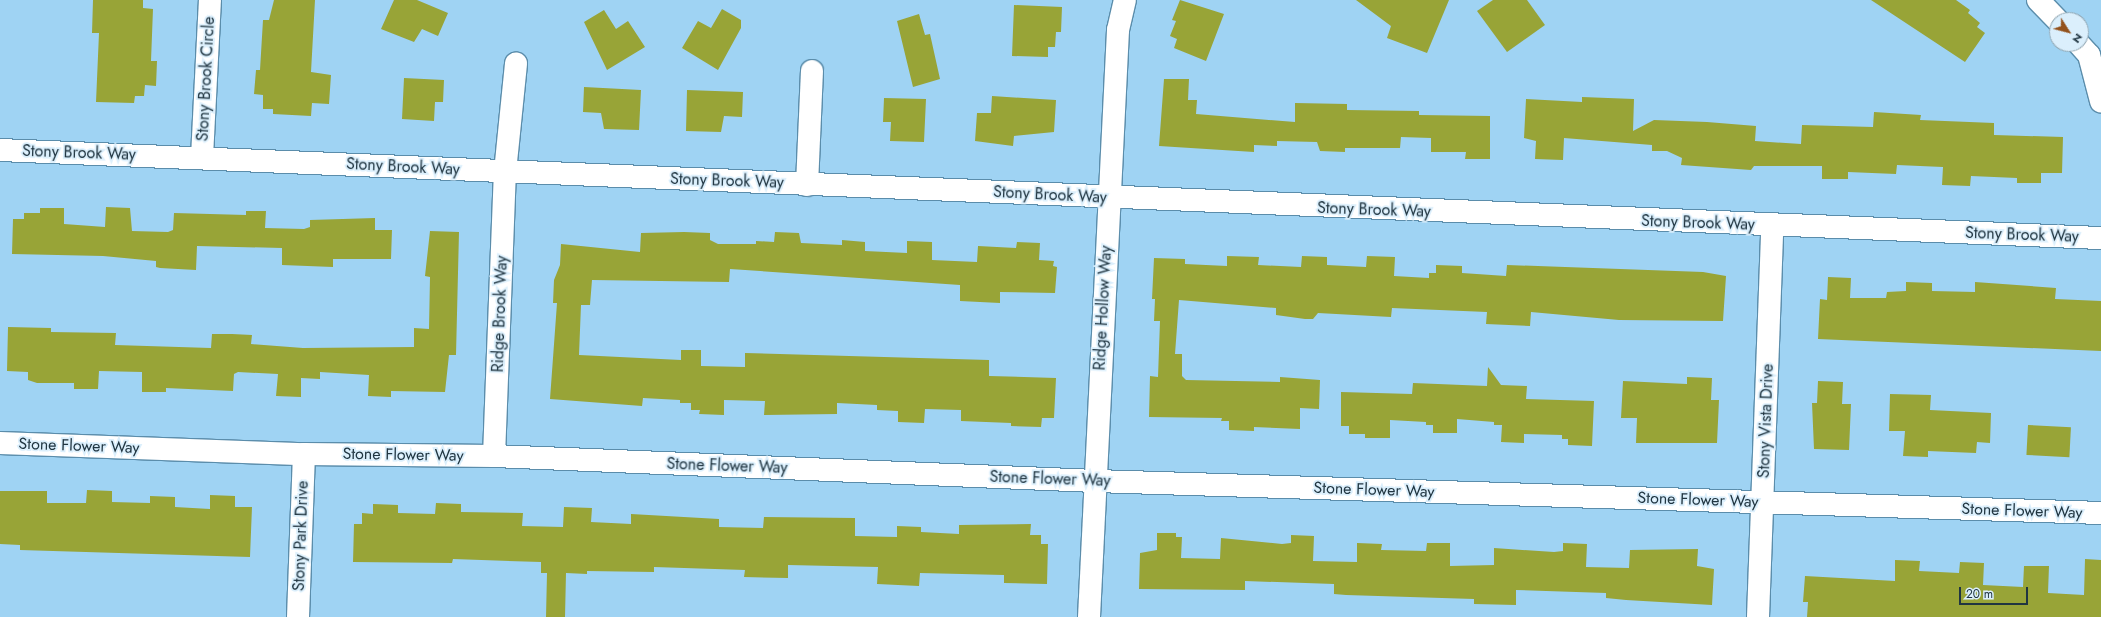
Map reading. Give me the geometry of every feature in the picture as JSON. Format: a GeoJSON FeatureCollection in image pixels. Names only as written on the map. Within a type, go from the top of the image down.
{"type":"FeatureCollection","features":[{"type":"Feature","properties":{"kind":"street","name":"Stony Brook Circle"},"geometry":{"type":"LineString","coordinates":[[202,157],[210,0]]}},
{"type":"Feature","properties":{"kind":"street","name":"Ridge Hollow Way"},"geometry":{"type":"LineString","coordinates":[[1089,617],[1118,30],[1125,0]]}},
{"type":"Feature","properties":{"kind":"street"},"geometry":{"type":"LineString","coordinates":[[2038,0],[2049,12]]}},
{"type":"Feature","properties":{"kind":"street"},"geometry":{"type":"LineString","coordinates":[[2086,52],[2089,55],[2101,101]]}},
{"type":"Feature","properties":{"kind":"street","name":"Ridge Brook Way"},"geometry":{"type":"LineString","coordinates":[[494,456],[505,172],[516,64]]}},
{"type":"Feature","properties":{"kind":"street"},"geometry":{"type":"LineString","coordinates":[[807,185],[812,71]]}},
{"type":"Feature","properties":{"kind":"street","name":"Stony Brook Way"},"geometry":{"type":"LineString","coordinates":[[0,150],[202,157],[505,172],[1772,226],[2101,238]]}},
{"type":"Feature","properties":{"kind":"street","name":"Stony Vista Drive"},"geometry":{"type":"LineString","coordinates":[[1758,617],[1764,502],[1772,226]]}},
{"type":"Feature","properties":{"kind":"street","name":"Stone Flower Way"},"geometry":{"type":"LineString","coordinates":[[0,443],[304,454],[494,456],[1095,481],[2101,513]]}},
{"type":"Feature","properties":{"kind":"street","name":"Stony Park Drive"},"geometry":{"type":"LineString","coordinates":[[298,617],[304,454]]}},
{"type":"Feature","properties":{"kind":"building"},"geometry":{"type":"Polygon","coordinates":[[[93,0],[143,0],[143,8],[153,9],[151,61],[157,61],[156,86],[145,85],[144,96],[135,96],[134,103],[96,102],[99,33],[92,33],[93,0]]]}},
{"type":"Feature","properties":{"kind":"building"},"geometry":{"type":"Polygon","coordinates":[[[274,0],[315,0],[311,72],[331,75],[329,104],[312,103],[311,116],[273,114],[273,109],[263,109],[263,95],[254,94],[256,70],[260,70],[263,20],[269,20],[274,0]]]}},
{"type":"Feature","properties":{"kind":"building"},"geometry":{"type":"Polygon","coordinates":[[[394,0],[417,0],[448,13],[438,36],[422,29],[414,42],[381,29],[394,0]]]}},
{"type":"Feature","properties":{"kind":"building"},"geometry":{"type":"Polygon","coordinates":[[[1180,0],[1224,14],[1206,61],[1174,48],[1177,39],[1170,36],[1176,21],[1172,20],[1180,0]]]}},
{"type":"Feature","properties":{"kind":"building"},"geometry":{"type":"Polygon","coordinates":[[[1356,0],[1449,0],[1427,53],[1387,38],[1391,26],[1356,0]]]}},
{"type":"Feature","properties":{"kind":"building"},"geometry":{"type":"Polygon","coordinates":[[[1493,0],[1527,0],[1545,25],[1507,52],[1477,11],[1493,0]]]}},
{"type":"Feature","properties":{"kind":"building"},"geometry":{"type":"Polygon","coordinates":[[[1871,0],[1956,0],[1970,10],[1968,13],[1980,23],[1977,27],[1985,33],[1965,62],[1871,0]]]}},
{"type":"Feature","properties":{"kind":"building"},"geometry":{"type":"Polygon","coordinates":[[[1014,5],[1062,7],[1061,32],[1056,32],[1055,47],[1048,47],[1048,57],[1012,56],[1014,5]]]}},
{"type":"Feature","properties":{"kind":"building"},"geometry":{"type":"Polygon","coordinates":[[[722,9],[741,20],[741,28],[718,70],[682,48],[698,21],[711,28],[722,9]]]}},
{"type":"Feature","properties":{"kind":"building"},"geometry":{"type":"Polygon","coordinates":[[[604,10],[616,29],[628,21],[645,47],[607,70],[584,22],[604,10]]]}},
{"type":"Feature","properties":{"kind":"building"},"geometry":{"type":"Polygon","coordinates":[[[919,14],[925,35],[930,34],[940,79],[913,87],[897,21],[919,14]]]}},
{"type":"Feature","properties":{"kind":"building"},"geometry":{"type":"Polygon","coordinates":[[[404,78],[444,80],[443,102],[435,102],[434,121],[402,119],[404,78]]]}},
{"type":"Feature","properties":{"kind":"building"},"geometry":{"type":"Polygon","coordinates":[[[1164,79],[1189,79],[1188,100],[1197,100],[1196,114],[1295,122],[1295,103],[1347,104],[1347,110],[1419,111],[1419,115],[1490,116],[1490,159],[1465,159],[1466,152],[1431,152],[1431,138],[1401,137],[1400,148],[1345,148],[1345,152],[1320,151],[1317,142],[1277,141],[1277,146],[1254,145],[1254,152],[1159,146],[1164,79]]]}},
{"type":"Feature","properties":{"kind":"building"},"geometry":{"type":"Polygon","coordinates":[[[584,87],[641,90],[639,130],[604,129],[601,113],[583,112],[584,87]]]}},
{"type":"Feature","properties":{"kind":"building"},"geometry":{"type":"Polygon","coordinates":[[[687,90],[743,92],[742,117],[724,116],[721,132],[686,131],[687,90]]]}},
{"type":"Feature","properties":{"kind":"building"},"geometry":{"type":"Polygon","coordinates":[[[992,96],[1056,100],[1054,132],[1014,136],[1013,146],[975,141],[977,113],[991,113],[992,96]]]}},
{"type":"Feature","properties":{"kind":"building"},"geometry":{"type":"Polygon","coordinates":[[[1582,97],[1634,99],[1633,131],[1654,120],[1707,122],[1756,126],[1755,141],[1801,144],[1802,125],[1873,127],[1874,112],[1921,115],[1920,120],[1994,123],[1994,135],[2063,137],[2062,173],[2041,173],[2041,183],[2017,183],[2017,178],[1971,176],[1970,186],[1942,185],[1943,167],[1897,165],[1896,174],[1848,172],[1848,179],[1822,179],[1822,166],[1754,166],[1751,170],[1681,165],[1682,158],[1667,151],[1652,151],[1652,145],[1564,138],[1563,160],[1535,159],[1536,141],[1524,138],[1526,99],[1582,102],[1582,97]]]}},
{"type":"Feature","properties":{"kind":"building"},"geometry":{"type":"Polygon","coordinates":[[[884,98],[926,99],[924,142],[890,141],[891,122],[883,122],[884,98]]]}},
{"type":"Feature","properties":{"kind":"building"},"geometry":{"type":"Polygon","coordinates":[[[106,207],[130,208],[132,231],[168,232],[173,230],[174,213],[246,215],[246,211],[266,211],[265,228],[304,229],[310,227],[310,220],[375,218],[375,230],[392,230],[391,259],[333,259],[333,267],[282,265],[282,248],[197,246],[196,270],[160,268],[156,267],[156,261],[103,256],[12,254],[13,219],[24,219],[24,213],[40,213],[40,208],[64,208],[64,224],[105,227],[106,207]]]}},
{"type":"Feature","properties":{"kind":"building"},"geometry":{"type":"Polygon","coordinates":[[[430,231],[459,232],[456,355],[449,355],[445,392],[391,391],[391,397],[368,396],[369,375],[320,372],[320,379],[301,378],[301,397],[276,396],[278,374],[238,372],[234,374],[233,391],[166,388],[166,392],[142,392],[142,372],[99,371],[98,389],[74,389],[74,383],[37,383],[28,380],[28,372],[7,371],[8,327],[51,328],[51,332],[116,333],[115,345],[211,348],[212,334],[232,334],[252,335],[251,344],[303,348],[414,347],[414,328],[429,329],[430,277],[425,276],[430,231]]]}},
{"type":"Feature","properties":{"kind":"building"},"geometry":{"type":"Polygon","coordinates":[[[775,232],[799,233],[801,243],[842,245],[842,240],[865,242],[865,251],[907,253],[907,241],[932,242],[932,260],[977,262],[978,246],[1016,248],[1017,242],[1040,243],[1039,260],[1054,261],[1053,266],[1057,267],[1055,293],[1000,292],[1000,303],[960,301],[960,285],[730,269],[729,282],[592,280],[590,305],[581,305],[579,355],[681,360],[681,350],[701,350],[701,366],[745,367],[745,353],[989,360],[989,376],[1056,378],[1054,418],[1042,418],[1041,427],[1011,426],[1011,423],[961,421],[961,410],[925,409],[924,423],[898,422],[898,411],[877,410],[877,405],[837,403],[837,414],[764,415],[765,401],[724,400],[724,415],[699,414],[700,410],[691,410],[691,403],[680,403],[680,400],[643,398],[642,406],[550,399],[557,303],[553,303],[554,280],[560,265],[561,244],[640,252],[641,233],[710,233],[710,240],[718,244],[756,244],[756,241],[774,242],[775,232]]]}},
{"type":"Feature","properties":{"kind":"building"},"geometry":{"type":"Polygon","coordinates":[[[1227,256],[1259,257],[1258,265],[1301,267],[1302,256],[1327,257],[1327,265],[1366,267],[1367,256],[1395,257],[1394,276],[1429,278],[1429,273],[1436,273],[1436,265],[1462,266],[1462,273],[1506,276],[1507,265],[1703,272],[1726,276],[1723,321],[1619,320],[1531,312],[1530,326],[1486,324],[1487,312],[1392,308],[1391,317],[1318,313],[1313,319],[1305,319],[1276,315],[1276,308],[1179,300],[1175,354],[1182,354],[1182,376],[1186,380],[1280,382],[1280,377],[1320,380],[1319,409],[1300,408],[1300,429],[1254,427],[1254,431],[1229,430],[1229,421],[1221,421],[1222,418],[1149,417],[1150,376],[1158,377],[1160,321],[1154,321],[1155,299],[1152,299],[1154,258],[1185,259],[1185,264],[1227,266],[1227,256]]]}},
{"type":"Feature","properties":{"kind":"building"},"geometry":{"type":"Polygon","coordinates":[[[1828,277],[1851,278],[1850,298],[1886,298],[1887,292],[1906,291],[1906,282],[1932,283],[1932,291],[1975,292],[1975,282],[2056,288],[2055,299],[2101,301],[2101,351],[1818,339],[1820,299],[1827,300],[1828,277]]]}},
{"type":"Feature","properties":{"kind":"building"},"geometry":{"type":"Polygon","coordinates":[[[1488,367],[1501,385],[1527,386],[1526,399],[1594,401],[1592,446],[1568,445],[1568,439],[1562,439],[1562,435],[1524,434],[1524,443],[1501,442],[1502,425],[1494,425],[1494,422],[1457,419],[1457,433],[1433,433],[1433,425],[1426,425],[1426,422],[1390,420],[1390,438],[1365,438],[1365,434],[1349,434],[1349,426],[1341,426],[1341,392],[1412,394],[1413,383],[1487,386],[1488,367]]]}},
{"type":"Feature","properties":{"kind":"building"},"geometry":{"type":"Polygon","coordinates":[[[1687,377],[1712,378],[1711,400],[1719,400],[1717,443],[1636,443],[1637,418],[1621,418],[1623,381],[1687,384],[1687,377]]]}},
{"type":"Feature","properties":{"kind":"building"},"geometry":{"type":"Polygon","coordinates":[[[1818,381],[1843,382],[1842,404],[1851,404],[1849,450],[1814,449],[1812,403],[1817,403],[1818,381]]]}},
{"type":"Feature","properties":{"kind":"building"},"geometry":{"type":"Polygon","coordinates":[[[1890,394],[1931,395],[1930,410],[1991,413],[1990,443],[1977,442],[1976,453],[1928,451],[1928,457],[1903,456],[1905,431],[1889,431],[1890,394]]]}},
{"type":"Feature","properties":{"kind":"building"},"geometry":{"type":"Polygon","coordinates":[[[2028,425],[2071,427],[2069,457],[2026,455],[2028,425]]]}},
{"type":"Feature","properties":{"kind":"building"},"geometry":{"type":"Polygon","coordinates":[[[87,490],[112,491],[112,502],[150,503],[150,496],[175,497],[175,507],[210,509],[210,495],[235,496],[235,507],[252,507],[250,557],[20,550],[20,545],[0,544],[0,491],[47,491],[47,503],[86,503],[87,490]]]}},
{"type":"Feature","properties":{"kind":"building"},"geometry":{"type":"Polygon","coordinates":[[[436,503],[461,504],[461,512],[523,513],[522,526],[563,527],[564,507],[592,508],[591,522],[631,524],[631,514],[719,519],[719,527],[763,528],[764,517],[855,518],[855,536],[897,537],[897,526],[921,527],[921,532],[959,534],[959,525],[1031,524],[1030,535],[1041,535],[1041,544],[1048,544],[1047,584],[1004,583],[1004,575],[920,573],[919,586],[877,584],[878,567],[788,565],[788,578],[744,577],[745,570],[654,567],[654,572],[587,571],[587,574],[566,573],[565,617],[546,617],[547,573],[541,573],[541,562],[453,559],[452,563],[353,562],[354,524],[362,524],[362,513],[373,514],[373,504],[398,505],[398,513],[435,514],[436,503]]]}},
{"type":"Feature","properties":{"kind":"building"},"geometry":{"type":"Polygon","coordinates":[[[1157,533],[1176,533],[1176,537],[1182,537],[1181,558],[1220,559],[1221,538],[1282,544],[1291,543],[1291,535],[1314,536],[1313,561],[1357,562],[1357,543],[1382,544],[1381,550],[1426,551],[1427,543],[1450,543],[1450,566],[1494,565],[1494,548],[1554,552],[1563,551],[1563,543],[1587,544],[1586,567],[1629,568],[1630,550],[1698,549],[1697,566],[1714,569],[1712,605],[1606,598],[1606,593],[1516,590],[1516,605],[1474,604],[1474,599],[1334,594],[1334,584],[1245,581],[1245,590],[1139,589],[1140,553],[1157,550],[1157,533]]]}},
{"type":"Feature","properties":{"kind":"building"},"geometry":{"type":"Polygon","coordinates":[[[2085,559],[2101,560],[2101,617],[1807,617],[1808,602],[1803,602],[1805,576],[1895,581],[1895,560],[1920,561],[1919,571],[1959,573],[1960,562],[1984,563],[1983,585],[2023,587],[2024,566],[2049,566],[2048,593],[2084,595],[2085,559]]]}}]}
